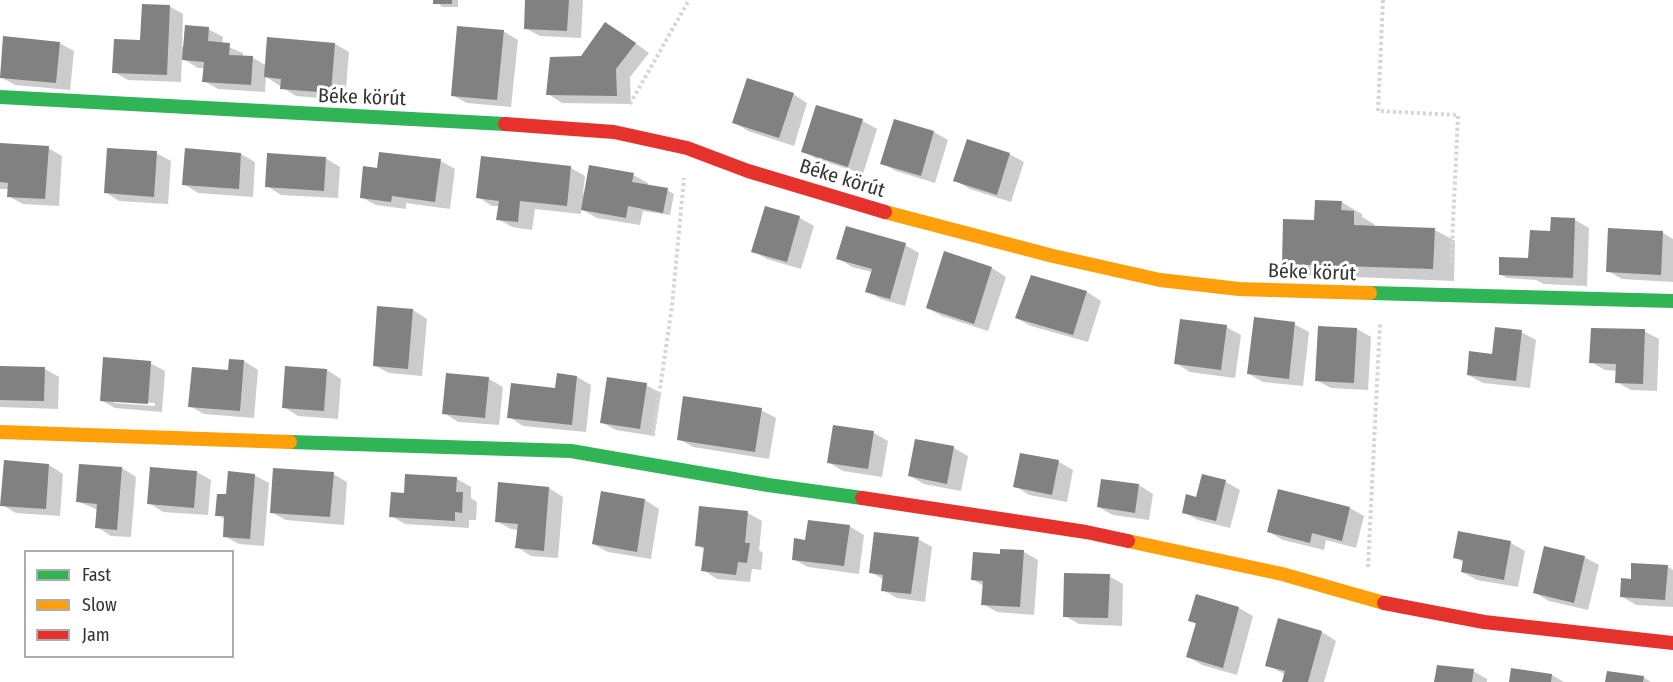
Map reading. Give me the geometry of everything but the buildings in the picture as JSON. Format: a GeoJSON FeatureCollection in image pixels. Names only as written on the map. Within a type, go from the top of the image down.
{"type":"FeatureCollection","features":[{"type":"Feature","properties":{"kind":"street","name":"Béke körút"},"geometry":{"type":"LineString","coordinates":[[0,97],[282,114],[454,120],[614,132],[687,148],[748,171],[883,211],[1053,256],[1160,280],[1239,290],[1673,301]]}},
{"type":"Feature","properties":{"kind":"street"},"geometry":{"type":"LineString","coordinates":[[0,432],[572,451],[649,465],[1086,532],[1282,574],[1366,599],[1484,622],[1673,643]]}},
{"type":"Feature","properties":{"kind":"path"},"geometry":{"type":"LineString","coordinates":[[614,132],[689,0]]}},
{"type":"Feature","properties":{"kind":"path"},"geometry":{"type":"LineString","coordinates":[[1383,0],[1378,111],[1458,115],[1450,297]]}},
{"type":"Feature","properties":{"kind":"path"},"geometry":{"type":"LineString","coordinates":[[649,465],[672,306],[687,148]]}},
{"type":"Feature","properties":{"kind":"path"},"geometry":{"type":"LineString","coordinates":[[1366,599],[1381,295]]}},
{"type":"Feature","properties":{"kind":"traffic: fast"},"geometry":{"type":"LineString","coordinates":[[0,97],[505,124]]}},
{"type":"Feature","properties":{"kind":"traffic: fast"},"geometry":{"type":"LineString","coordinates":[[1370,293],[1673,301]]}},
{"type":"Feature","properties":{"kind":"traffic: fast"},"geometry":{"type":"LineString","coordinates":[[290,442],[571,451],[768,485],[862,498]]}},
{"type":"Feature","properties":{"kind":"traffic: slow"},"geometry":{"type":"LineString","coordinates":[[885,212],[1053,256],[1160,280],[1239,289],[1370,293]]}},
{"type":"Feature","properties":{"kind":"traffic: slow"},"geometry":{"type":"LineString","coordinates":[[0,432],[290,442]]}},
{"type":"Feature","properties":{"kind":"traffic: slow"},"geometry":{"type":"LineString","coordinates":[[1128,541],[1282,574],[1384,603]]}},
{"type":"Feature","properties":{"kind":"traffic: jam"},"geometry":{"type":"LineString","coordinates":[[505,124],[614,132],[687,148],[748,171],[885,212]]}},
{"type":"Feature","properties":{"kind":"traffic: jam"},"geometry":{"type":"LineString","coordinates":[[862,498],[1086,532],[1128,541]]}},
{"type":"Feature","properties":{"kind":"traffic: jam"},"geometry":{"type":"LineString","coordinates":[[1384,603],[1484,622],[1673,643]]}}]}
